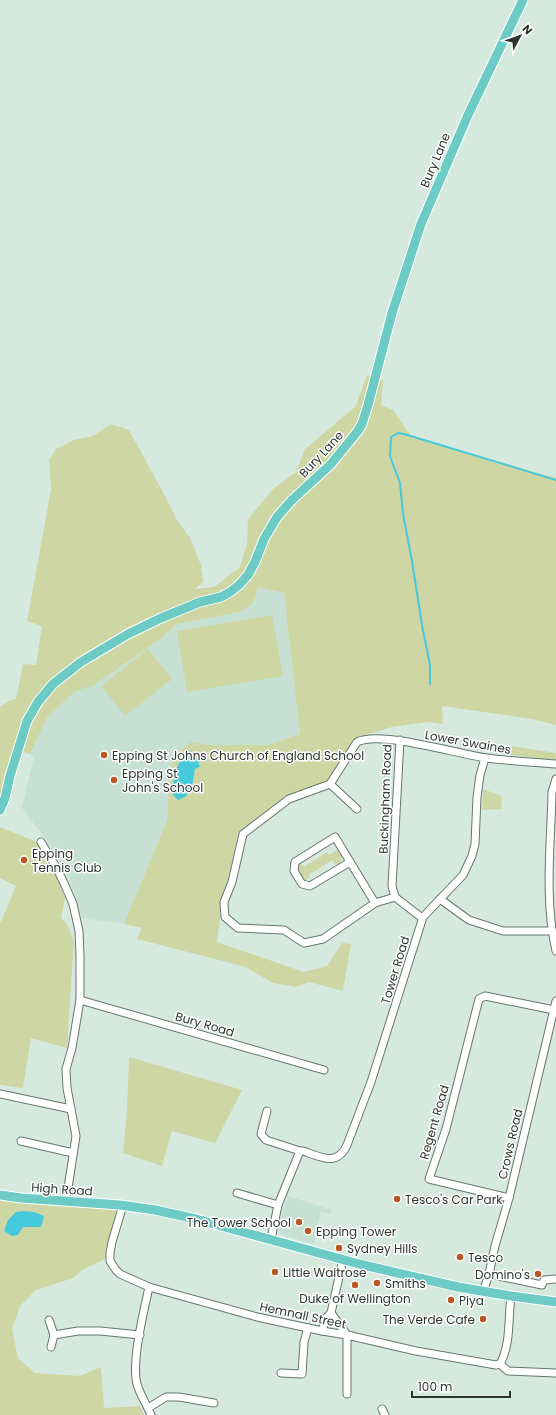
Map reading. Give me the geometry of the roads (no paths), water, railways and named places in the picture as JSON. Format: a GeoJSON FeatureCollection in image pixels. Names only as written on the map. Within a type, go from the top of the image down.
{"type":"FeatureCollection","features":[{"type":"Feature","properties":{"kind":"main road","name":"Bury Lane"},"geometry":{"type":"LineString","coordinates":[[0,810],[5,798],[10,776],[27,721],[38,702],[53,684],[81,662],[128,634],[161,618],[200,602],[221,597],[239,585],[248,575],[264,539],[277,517],[292,500],[331,464],[357,432],[362,424],[368,405],[392,313],[421,224],[468,114],[523,0]]}},
{"type":"Feature","properties":{"kind":"main road","name":"High Road"},"geometry":{"type":"LineString","coordinates":[[0,1195],[21,1198],[123,1205],[196,1219],[343,1259],[483,1292],[556,1302]]}},
{"type":"Feature","properties":{"kind":"street","name":"Buckingham Road"},"geometry":{"type":"LineString","coordinates":[[330,784],[357,742],[363,738],[400,740],[392,886],[396,897]]}},
{"type":"Feature","properties":{"kind":"street","name":"Lower Swaines"},"geometry":{"type":"LineString","coordinates":[[400,740],[485,758],[556,764]]}},
{"type":"Feature","properties":{"kind":"street","name":"Tower Road"},"geometry":{"type":"LineString","coordinates":[[267,1111],[261,1134],[266,1140],[328,1159],[336,1158],[343,1153],[371,1082],[422,918],[463,875],[472,856],[475,844],[477,797],[480,775],[485,758]]}},
{"type":"Feature","properties":{"kind":"street"},"geometry":{"type":"LineString","coordinates":[[556,779],[552,792],[549,884],[552,931],[556,951]]}},
{"type":"Feature","properties":{"kind":"street"},"geometry":{"type":"LineString","coordinates":[[357,809],[330,784],[289,799],[243,834],[232,882],[224,902],[225,917],[238,928],[284,930],[304,943],[323,939],[375,903],[396,897],[422,918]]}},
{"type":"Feature","properties":{"kind":"street"},"geometry":{"type":"LineString","coordinates":[[350,862],[310,886],[302,884],[294,871],[295,862],[335,837],[375,903]]}},
{"type":"Feature","properties":{"kind":"street"},"geometry":{"type":"LineString","coordinates":[[41,842],[56,867],[73,904],[79,931],[80,1000],[72,1048],[66,1069],[67,1088],[76,1136],[66,1201]]}},
{"type":"Feature","properties":{"kind":"street"},"geometry":{"type":"LineString","coordinates":[[440,899],[469,920],[503,931],[552,931]]}},
{"type":"Feature","properties":{"kind":"street","name":"Regent Road"},"geometry":{"type":"LineString","coordinates":[[509,1198],[429,1179],[446,1129],[478,999],[485,996],[554,1010]]}},
{"type":"Feature","properties":{"kind":"street","name":"Bury Road"},"geometry":{"type":"LineString","coordinates":[[80,1000],[324,1070]]}},
{"type":"Feature","properties":{"kind":"street","name":"Crows Road"},"geometry":{"type":"LineString","coordinates":[[483,1292],[489,1274],[494,1246],[509,1198],[556,1001]]}},
{"type":"Feature","properties":{"kind":"street"},"geometry":{"type":"LineString","coordinates":[[0,1094],[71,1109]]}},
{"type":"Feature","properties":{"kind":"street"},"geometry":{"type":"LineString","coordinates":[[21,1141],[73,1153]]}},
{"type":"Feature","properties":{"kind":"street"},"geometry":{"type":"LineString","coordinates":[[271,1239],[278,1205],[300,1151]]}},
{"type":"Feature","properties":{"kind":"street"},"geometry":{"type":"LineString","coordinates":[[238,1192],[278,1205]]}},
{"type":"Feature","properties":{"kind":"street","name":"Hemnall Street"},"geometry":{"type":"LineString","coordinates":[[123,1205],[112,1242],[110,1260],[120,1274],[149,1287],[257,1317],[322,1332],[347,1335],[416,1351],[496,1365],[500,1364],[508,1371],[556,1373]]}},
{"type":"Feature","properties":{"kind":"street"},"geometry":{"type":"LineString","coordinates":[[322,1332],[326,1318],[331,1313],[343,1259]]}},
{"type":"Feature","properties":{"kind":"street"},"geometry":{"type":"LineString","coordinates":[[489,1274],[542,1285],[544,1280],[556,1279]]}},
{"type":"Feature","properties":{"kind":"street"},"geometry":{"type":"LineString","coordinates":[[149,1287],[136,1366],[137,1384],[151,1415]]}},
{"type":"Feature","properties":{"kind":"street"},"geometry":{"type":"LineString","coordinates":[[500,1364],[504,1358],[511,1296]]}},
{"type":"Feature","properties":{"kind":"street"},"geometry":{"type":"LineString","coordinates":[[331,1313],[347,1335],[347,1394]]}},
{"type":"Feature","properties":{"kind":"street"},"geometry":{"type":"LineString","coordinates":[[49,1320],[54,1335],[51,1347]]}},
{"type":"Feature","properties":{"kind":"street"},"geometry":{"type":"LineString","coordinates":[[281,1372],[302,1374],[304,1342],[308,1328]]}},
{"type":"Feature","properties":{"kind":"street"},"geometry":{"type":"LineString","coordinates":[[54,1335],[78,1331],[100,1331],[140,1335]]}},
{"type":"Feature","properties":{"kind":"street"},"geometry":{"type":"LineString","coordinates":[[148,1408],[166,1397],[179,1397],[214,1403]]}},
{"type":"Feature","properties":{"kind":"water"},"geometry":{"type":"Polygon","coordinates":[[[189,751],[193,752],[194,758],[201,759],[198,764],[201,766],[195,769],[193,784],[190,792],[178,800],[171,793],[178,764],[189,751]]]}},
{"type":"Feature","properties":{"kind":"water"},"geometry":{"type":"Polygon","coordinates":[[[16,1212],[34,1212],[44,1216],[41,1227],[23,1227],[18,1235],[12,1236],[4,1231],[8,1220],[16,1212]]]}},
{"type":"Feature","properties":{"kind":"waterway"},"geometry":{"type":"LineString","coordinates":[[430,684],[430,665],[403,514],[400,483],[390,456],[391,437],[398,433],[404,434],[556,480]]}},
{"type":"Feature","properties":{"kind":"place","name":"Epping St Johns Church of England School"},"geometry":{"type":"Point","coordinates":[104,755]}},
{"type":"Feature","properties":{"kind":"place","name":"Epping St John's School"},"geometry":{"type":"Point","coordinates":[114,780]}},
{"type":"Feature","properties":{"kind":"place","name":"Epping Tennis Club"},"geometry":{"type":"Point","coordinates":[24,860]}},
{"type":"Feature","properties":{"kind":"place","name":"Tesco's Car Park"},"geometry":{"type":"Point","coordinates":[397,1199]}},
{"type":"Feature","properties":{"kind":"place","name":"The Tower School"},"geometry":{"type":"Point","coordinates":[299,1222]}},
{"type":"Feature","properties":{"kind":"place","name":"Epping Tower"},"geometry":{"type":"Point","coordinates":[308,1231]}},
{"type":"Feature","properties":{"kind":"place","name":"Sydney Hills"},"geometry":{"type":"Point","coordinates":[339,1248]}},
{"type":"Feature","properties":{"kind":"place","name":"Tesco"},"geometry":{"type":"Point","coordinates":[460,1257]}},
{"type":"Feature","properties":{"kind":"place","name":"Little Waitrose"},"geometry":{"type":"Point","coordinates":[275,1272]}},
{"type":"Feature","properties":{"kind":"place","name":"Domino's"},"geometry":{"type":"Point","coordinates":[538,1274]}},
{"type":"Feature","properties":{"kind":"place","name":"Smiths"},"geometry":{"type":"Point","coordinates":[377,1283]}},
{"type":"Feature","properties":{"kind":"place","name":"Duke of Wellington"},"geometry":{"type":"Point","coordinates":[355,1285]}},
{"type":"Feature","properties":{"kind":"place","name":"Piya"},"geometry":{"type":"Point","coordinates":[451,1300]}},
{"type":"Feature","properties":{"kind":"place","name":"The Verde Cafe"},"geometry":{"type":"Point","coordinates":[483,1319]}}]}
